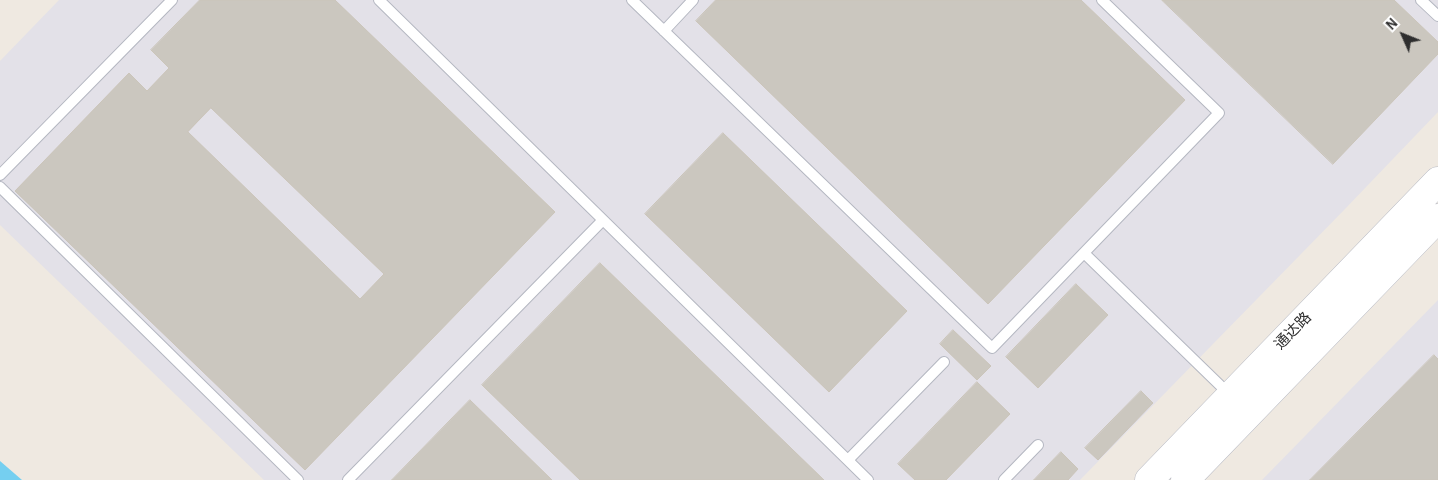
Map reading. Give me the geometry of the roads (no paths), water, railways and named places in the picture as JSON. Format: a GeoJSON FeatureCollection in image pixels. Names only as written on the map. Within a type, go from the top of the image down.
{"type":"FeatureCollection","features":[{"type":"Feature","properties":{"kind":"street","name":"通达路"},"geometry":{"type":"LineString","coordinates":[[1149,480],[1438,181]]}},
{"type":"Feature","properties":{"kind":"street","name":"通达路"},"geometry":{"type":"LineString","coordinates":[[1185,480],[1438,218]]}},
{"type":"Feature","properties":{"kind":"lane"},"geometry":{"type":"LineString","coordinates":[[0,175],[172,0]]}},
{"type":"Feature","properties":{"kind":"lane"},"geometry":{"type":"LineString","coordinates":[[379,0],[868,480]]}},
{"type":"Feature","properties":{"kind":"lane"},"geometry":{"type":"LineString","coordinates":[[632,0],[992,348],[1219,113],[1102,0]]}},
{"type":"Feature","properties":{"kind":"lane"},"geometry":{"type":"LineString","coordinates":[[664,31],[693,0]]}},
{"type":"Feature","properties":{"kind":"lane"},"geometry":{"type":"LineString","coordinates":[[1421,0],[1438,16]]}},
{"type":"Feature","properties":{"kind":"lane"},"geometry":{"type":"LineString","coordinates":[[0,187],[298,480]]}},
{"type":"Feature","properties":{"kind":"lane"},"geometry":{"type":"LineString","coordinates":[[348,480],[603,220]]}},
{"type":"Feature","properties":{"kind":"lane"},"geometry":{"type":"LineString","coordinates":[[1084,253],[1231,395]]}},
{"type":"Feature","properties":{"kind":"lane"},"geometry":{"type":"LineString","coordinates":[[848,460],[944,362]]}},
{"type":"Feature","properties":{"kind":"lane"},"geometry":{"type":"LineString","coordinates":[[1004,480],[1038,445]]}},
{"type":"Feature","properties":{"kind":"water"},"geometry":{"type":"Polygon","coordinates":[[[0,461],[22,480],[0,480],[0,461]]]}}]}
